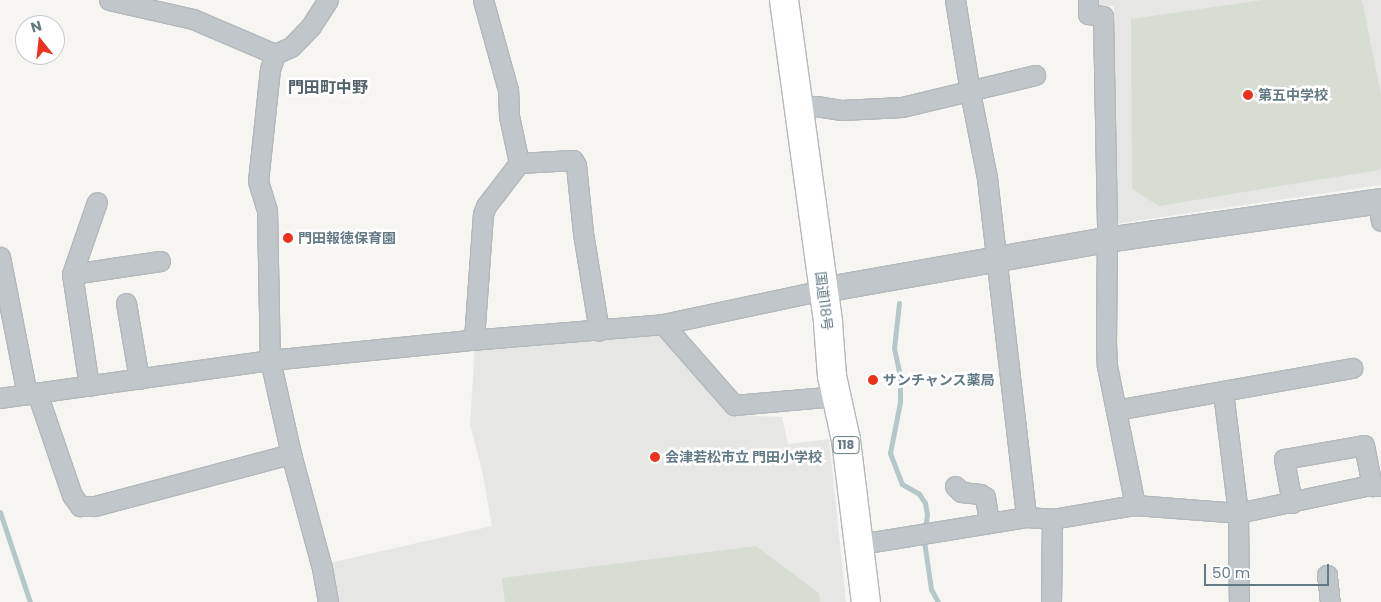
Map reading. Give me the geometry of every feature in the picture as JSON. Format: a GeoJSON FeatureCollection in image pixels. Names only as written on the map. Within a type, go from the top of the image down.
{"type":"FeatureCollection","features":[{"type":"Feature","properties":{"kind":"highway","name":"国道118号"},"geometry":{"type":"LineString","coordinates":[[784,0],[823,290],[832,376],[846,440],[866,602]]}},
{"type":"Feature","properties":{"kind":"street"},"geometry":{"type":"LineString","coordinates":[[110,0],[193,18],[275,54],[291,47],[311,26],[328,0]]}},
{"type":"Feature","properties":{"kind":"street"},"geometry":{"type":"LineString","coordinates":[[483,0],[508,90],[509,116],[519,163]]}},
{"type":"Feature","properties":{"kind":"street"},"geometry":{"type":"LineString","coordinates":[[955,0],[970,92],[987,178],[1026,517]]}},
{"type":"Feature","properties":{"kind":"street"},"geometry":{"type":"LineString","coordinates":[[1088,0],[1088,14],[1103,16],[1107,240],[1106,342],[1116,410],[1134,505]]}},
{"type":"Feature","properties":{"kind":"street"},"geometry":{"type":"LineString","coordinates":[[275,54],[270,69],[258,181],[267,210],[270,360],[291,454],[322,568],[328,602]]}},
{"type":"Feature","properties":{"kind":"street"},"geometry":{"type":"LineString","coordinates":[[797,107],[816,106],[842,110],[902,107],[1035,75]]}},
{"type":"Feature","properties":{"kind":"street"},"geometry":{"type":"LineString","coordinates":[[474,339],[483,214],[486,206],[519,163],[573,160],[576,165],[583,232],[599,330]]}},
{"type":"Feature","properties":{"kind":"street"},"geometry":{"type":"LineString","coordinates":[[89,386],[72,274],[97,202]]}},
{"type":"Feature","properties":{"kind":"street"},"geometry":{"type":"LineString","coordinates":[[0,398],[270,360],[474,339],[663,324],[823,290],[1107,240],[1380,208]]}},
{"type":"Feature","properties":{"kind":"street"},"geometry":{"type":"LineString","coordinates":[[0,257],[32,393],[72,495],[80,506],[94,506],[291,454]]}},
{"type":"Feature","properties":{"kind":"street"},"geometry":{"type":"LineString","coordinates":[[72,274],[160,261]]}},
{"type":"Feature","properties":{"kind":"street"},"geometry":{"type":"LineString","coordinates":[[126,303],[139,379]]}},
{"type":"Feature","properties":{"kind":"street"},"geometry":{"type":"LineString","coordinates":[[663,324],[734,405],[836,396]]}},
{"type":"Feature","properties":{"kind":"street"},"geometry":{"type":"LineString","coordinates":[[1116,410],[1352,368]]}},
{"type":"Feature","properties":{"kind":"street"},"geometry":{"type":"LineString","coordinates":[[1222,392],[1238,513],[1239,602]]}},
{"type":"Feature","properties":{"kind":"street"},"geometry":{"type":"LineString","coordinates":[[860,544],[1026,517],[1052,519],[1134,505],[1238,513],[1292,503],[1376,486],[1364,445],[1284,459],[1292,503]]}},
{"type":"Feature","properties":{"kind":"street"},"geometry":{"type":"LineString","coordinates":[[954,486],[961,492],[980,494],[984,497],[989,523]]}},
{"type":"Feature","properties":{"kind":"street"},"geometry":{"type":"LineString","coordinates":[[1051,602],[1052,519]]}},
{"type":"Feature","properties":{"kind":"street"},"geometry":{"type":"LineString","coordinates":[[1327,575],[1330,602]]}},
{"type":"Feature","properties":{"kind":"shaded area","name":"第五中学校"},"geometry":{"type":"Polygon","coordinates":[[[1098,0],[1381,0],[1381,185],[1115,224],[1114,6],[1098,6],[1098,0]]]}},
{"type":"Feature","properties":{"kind":"shaded area","name":"第五中学校"},"geometry":{"type":"Polygon","coordinates":[[[1262,0],[1362,0],[1381,94],[1381,167],[1379,170],[1159,206],[1132,189],[1131,19],[1262,0]]]}},
{"type":"Feature","properties":{"kind":"shaded area","name":"会津若松市立 門田小学校"},"geometry":{"type":"Polygon","coordinates":[[[657,331],[697,371],[733,415],[782,417],[788,444],[829,439],[846,602],[339,602],[329,563],[492,526],[482,470],[470,425],[475,346],[657,331]]]}},
{"type":"Feature","properties":{"kind":"shaded area"},"geometry":{"type":"Polygon","coordinates":[[[756,546],[819,593],[820,602],[505,602],[502,578],[756,546]]]}},
{"type":"Feature","properties":{"kind":"waterway"},"geometry":{"type":"LineString","coordinates":[[899,303],[894,348],[900,376],[900,402],[890,453],[902,484],[919,494],[925,503],[927,514],[925,530]]}},
{"type":"Feature","properties":{"kind":"waterway"},"geometry":{"type":"LineString","coordinates":[[0,512],[30,602]]}},
{"type":"Feature","properties":{"kind":"waterway"},"geometry":{"type":"LineString","coordinates":[[924,541],[931,589],[938,602]]}},
{"type":"Feature","properties":{"kind":"place","name":"第五中学校"},"geometry":{"type":"Point","coordinates":[1248,95]}},
{"type":"Feature","properties":{"kind":"place","name":"門田報徳保育園"},"geometry":{"type":"Point","coordinates":[288,238]}},
{"type":"Feature","properties":{"kind":"place","name":"サンチャンス薬局"},"geometry":{"type":"Point","coordinates":[873,380]}},
{"type":"Feature","properties":{"kind":"place","name":"会津若松市立 門田小学校"},"geometry":{"type":"Point","coordinates":[655,457]}},
{"type":"Feature","properties":{"kind":"district","name":"門田町中野"},"geometry":{"type":"Point","coordinates":[328,88]}}]}
